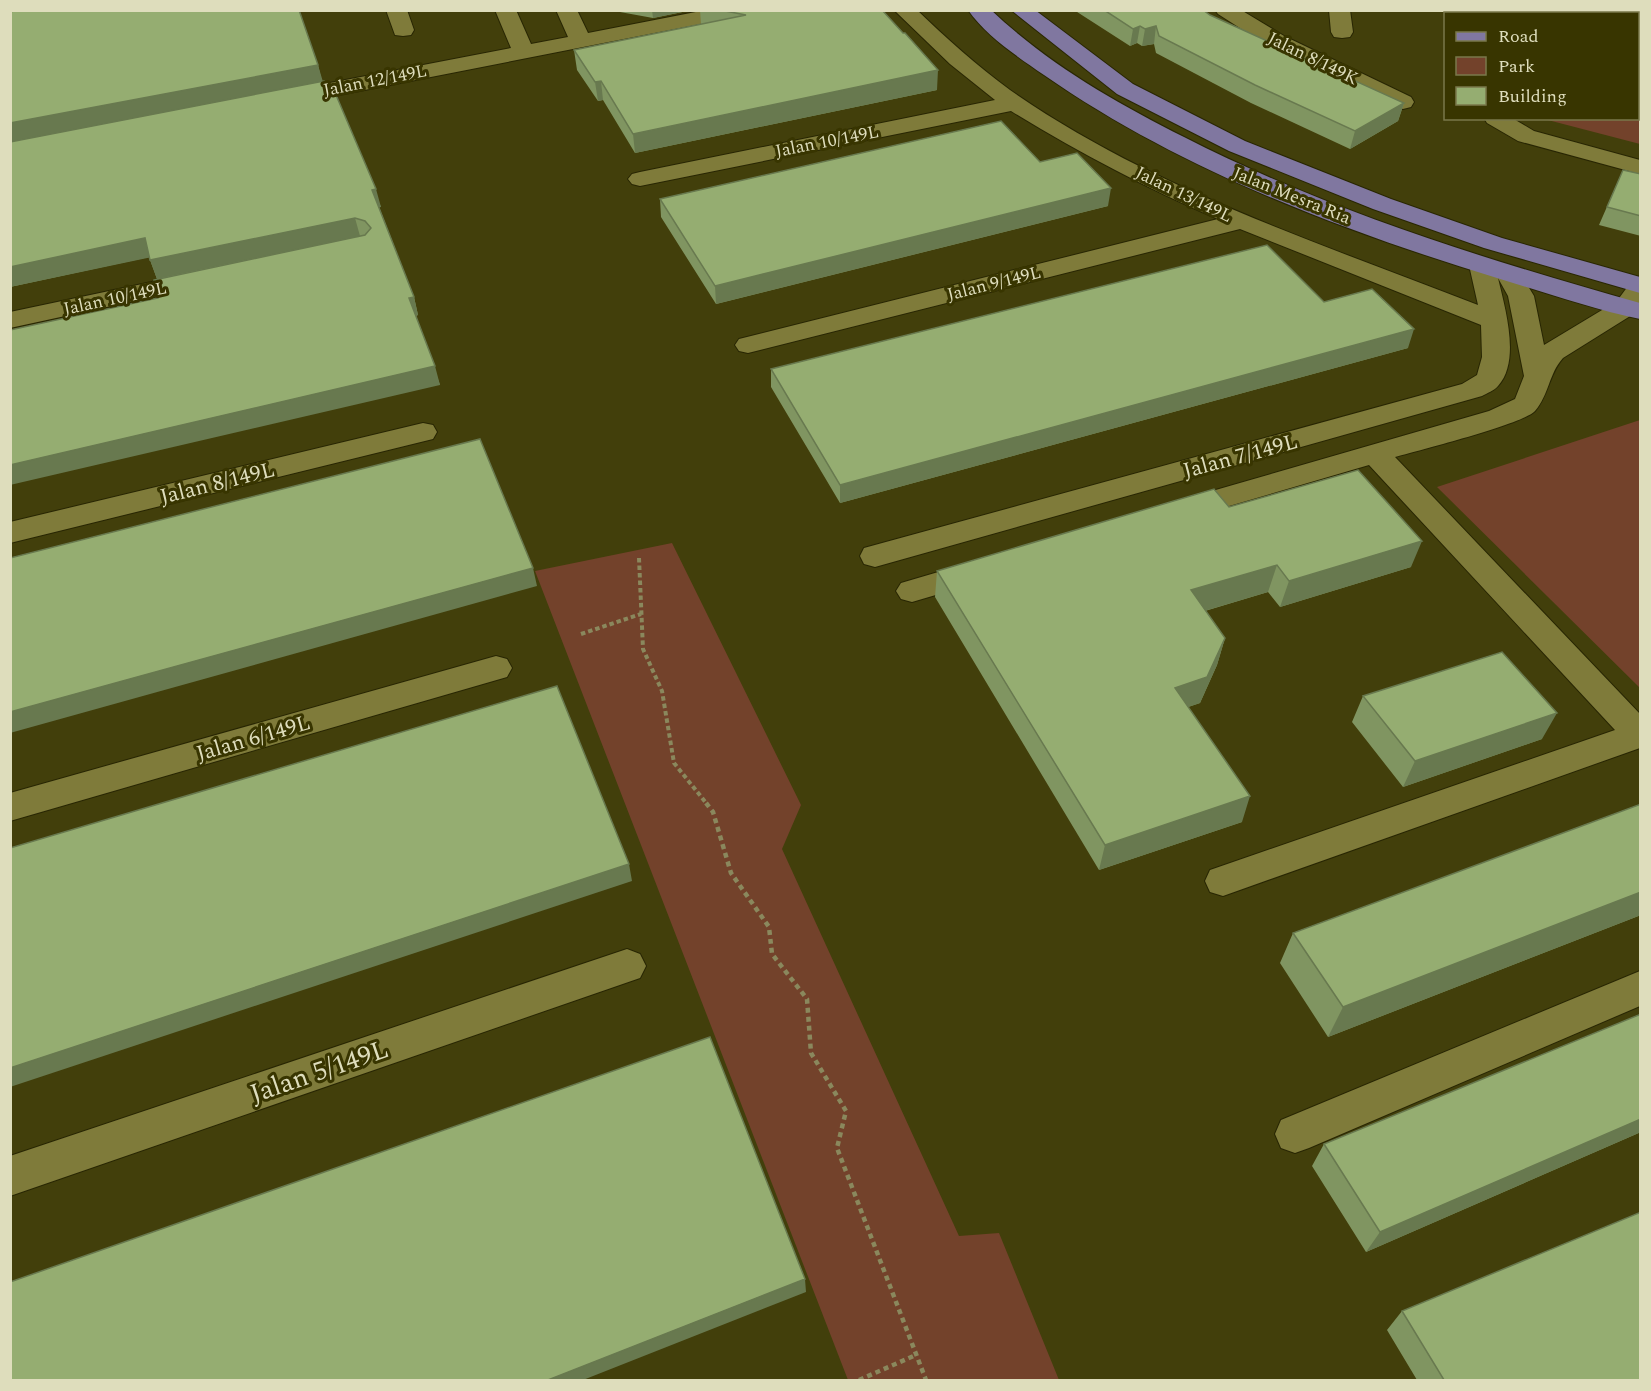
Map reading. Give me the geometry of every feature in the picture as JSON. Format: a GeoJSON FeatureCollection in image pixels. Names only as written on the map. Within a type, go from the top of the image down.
{"type":"FeatureCollection","features":[{"type":"Feature","properties":{"kind":"main road","name":"Jalan Mesra Ria"},"geometry":{"type":"LineString","coordinates":[[978,10],[1004,36],[1101,104],[1218,165],[1387,234],[1482,265],[1508,273],[1637,298]]}},
{"type":"Feature","properties":{"kind":"main road","name":"Jalan Mesra Ria"},"geometry":{"type":"LineString","coordinates":[[1021,10],[1125,90],[1237,146],[1382,204],[1637,298]]}},
{"type":"Feature","properties":{"kind":"street"},"geometry":{"type":"LineString","coordinates":[[505,10],[523,51]]}},
{"type":"Feature","properties":{"kind":"street"},"geometry":{"type":"LineString","coordinates":[[573,26],[670,10]]}},
{"type":"Feature","properties":{"kind":"street","name":"Jalan 12/149L"},"geometry":{"type":"LineString","coordinates":[[261,103],[523,51],[573,26],[741,10]]}},
{"type":"Feature","properties":{"kind":"street","name":"Jalan 13/149L"},"geometry":{"type":"LineString","coordinates":[[904,10],[947,50],[1014,103],[1115,161],[1241,221],[1495,321]]}},
{"type":"Feature","properties":{"kind":"street","name":"Jalan 8/149K"},"geometry":{"type":"LineString","coordinates":[[1225,10],[1276,41],[1403,102]]}},
{"type":"Feature","properties":{"kind":"street"},"geometry":{"type":"LineString","coordinates":[[1339,10],[1342,32]]}},
{"type":"Feature","properties":{"kind":"street","name":"Jalan 10/149L"},"geometry":{"type":"LineString","coordinates":[[640,179],[1014,103]]}},
{"type":"Feature","properties":{"kind":"street"},"geometry":{"type":"LineString","coordinates":[[1498,120],[1526,136],[1641,167]]}},
{"type":"Feature","properties":{"kind":"street","name":"Jalan 9/149L"},"geometry":{"type":"LineString","coordinates":[[748,345],[1241,221]]}},
{"type":"Feature","properties":{"kind":"street","name":"Jalan 7/149L"},"geometry":{"type":"LineString","coordinates":[[875,555],[1472,390],[1490,379],[1495,365],[1495,321],[1482,265]]}},
{"type":"Feature","properties":{"kind":"street"},"geometry":{"type":"LineString","coordinates":[[1508,273],[1521,296],[1537,375]]}},
{"type":"Feature","properties":{"kind":"street","name":"Jalan 10/149L"},"geometry":{"type":"LineString","coordinates":[[10,320],[221,275]]}},
{"type":"Feature","properties":{"kind":"street"},"geometry":{"type":"LineString","coordinates":[[1149,520],[1499,417],[1524,406],[1543,361],[1553,352],[1637,298]]}},
{"type":"Feature","properties":{"kind":"street","name":"Jalan 8/149L"},"geometry":{"type":"LineString","coordinates":[[10,532],[423,432]]}},
{"type":"Feature","properties":{"kind":"street"},"geometry":{"type":"LineString","coordinates":[[1223,881],[1641,735],[1374,452]]}},
{"type":"Feature","properties":{"kind":"street"},"geometry":{"type":"LineString","coordinates":[[912,591],[1002,564]]}},
{"type":"Feature","properties":{"kind":"street","name":"Jalan 6/149L"},"geometry":{"type":"LineString","coordinates":[[10,807],[496,668]]}},
{"type":"Feature","properties":{"kind":"street","name":"Jalan 5/149L"},"geometry":{"type":"LineString","coordinates":[[10,1176],[627,966]]}},
{"type":"Feature","properties":{"kind":"street"},"geometry":{"type":"LineString","coordinates":[[1295,1134],[1641,988]]}},
{"type":"Feature","properties":{"kind":"path"},"geometry":{"type":"LineString","coordinates":[[639,558],[643,649],[662,691],[674,763],[713,812],[730,873],[769,927],[772,954],[807,999],[811,1053],[846,1111],[837,1148],[926,1380]]}},
{"type":"Feature","properties":{"kind":"path"},"geometry":{"type":"LineString","coordinates":[[581,634],[641,614]]}},
{"type":"Feature","properties":{"kind":"path"},"geometry":{"type":"LineString","coordinates":[[859,1380],[916,1355]]}},
{"type":"Feature","properties":{"kind":"green space"},"geometry":{"type":"Polygon","coordinates":[[[1640,53],[1640,144],[1548,120],[1639,120],[1640,53]]]}},
{"type":"Feature","properties":{"kind":"green space"},"geometry":{"type":"Polygon","coordinates":[[[1640,420],[1640,688],[1437,487],[1640,420]]]}},
{"type":"Feature","properties":{"kind":"green space"},"geometry":{"type":"Polygon","coordinates":[[[672,543],[801,805],[782,849],[959,1236],[999,1233],[1059,1380],[848,1380],[535,571],[672,543]]]}},
{"type":"Feature","properties":{"kind":"building"},"geometry":{"type":"Polygon","coordinates":[[[17,10],[299,10],[318,65],[10,123],[10,12],[17,10]]]}},
{"type":"Feature","properties":{"kind":"building"},"geometry":{"type":"Polygon","coordinates":[[[720,10],[882,10],[938,70],[633,134],[601,81],[595,82],[574,50],[746,15],[720,10]]]}},
{"type":"Feature","properties":{"kind":"building"},"geometry":{"type":"Polygon","coordinates":[[[1104,10],[1203,10],[1404,103],[1355,131],[1255,85],[1159,36],[1156,26],[1145,29],[1140,26],[1133,29],[1104,10]]]}},
{"type":"Feature","properties":{"kind":"building"},"geometry":{"type":"Polygon","coordinates":[[[324,81],[330,97],[336,95],[376,189],[372,190],[414,297],[409,298],[435,366],[10,465],[10,330],[158,298],[154,280],[365,235],[371,228],[365,221],[355,218],[150,260],[145,238],[10,267],[10,142],[324,81]]]}},
{"type":"Feature","properties":{"kind":"building"},"geometry":{"type":"Polygon","coordinates":[[[1001,121],[1040,162],[1077,153],[1111,188],[715,286],[660,199],[1001,121]]]}},
{"type":"Feature","properties":{"kind":"building"},"geometry":{"type":"Polygon","coordinates":[[[1623,170],[1641,174],[1641,216],[1607,207],[1623,170]]]}},
{"type":"Feature","properties":{"kind":"building"},"geometry":{"type":"Polygon","coordinates":[[[1267,245],[1324,302],[1372,289],[1414,329],[840,485],[771,369],[1267,245]]]}},
{"type":"Feature","properties":{"kind":"building"},"geometry":{"type":"Polygon","coordinates":[[[480,439],[533,568],[10,712],[10,558],[480,439]]]}},
{"type":"Feature","properties":{"kind":"building"},"geometry":{"type":"Polygon","coordinates":[[[1358,470],[1422,541],[1289,581],[1277,565],[1191,590],[1225,638],[1207,677],[1175,688],[1250,796],[1105,845],[937,571],[1214,489],[1229,507],[1358,470]]]}},
{"type":"Feature","properties":{"kind":"building"},"geometry":{"type":"Polygon","coordinates":[[[1502,652],[1557,713],[1415,761],[1363,696],[1502,652]]]}},
{"type":"Feature","properties":{"kind":"building"},"geometry":{"type":"Polygon","coordinates":[[[557,686],[629,864],[10,1068],[10,848],[557,686]]]}},
{"type":"Feature","properties":{"kind":"building"},"geometry":{"type":"Polygon","coordinates":[[[1641,804],[1641,892],[1343,1007],[1293,933],[1641,804]]]}},
{"type":"Feature","properties":{"kind":"building"},"geometry":{"type":"Polygon","coordinates":[[[1641,1014],[1641,1119],[1380,1232],[1324,1144],[1641,1014]]]}},
{"type":"Feature","properties":{"kind":"building"},"geometry":{"type":"Polygon","coordinates":[[[710,1037],[805,1279],[548,1380],[10,1380],[10,1282],[710,1037]]]}},
{"type":"Feature","properties":{"kind":"building"},"geometry":{"type":"Polygon","coordinates":[[[1641,1212],[1641,1380],[1444,1380],[1402,1311],[1641,1212]]]}}]}
